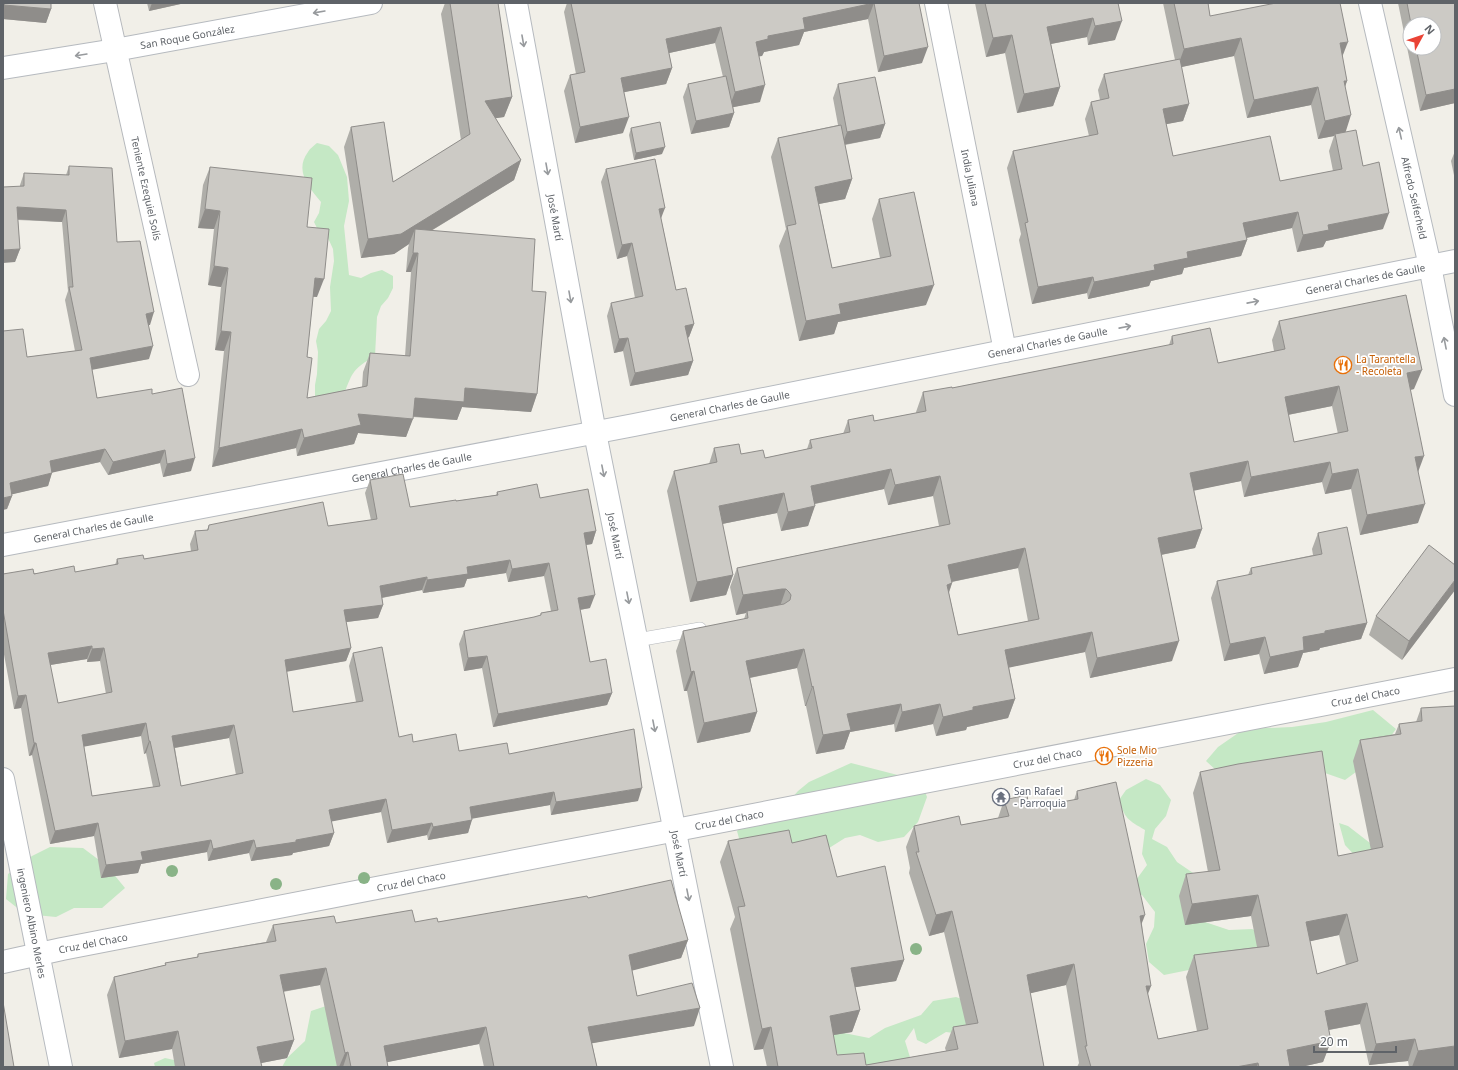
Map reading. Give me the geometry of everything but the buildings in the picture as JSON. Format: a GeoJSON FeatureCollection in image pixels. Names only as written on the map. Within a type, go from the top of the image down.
{"type":"FeatureCollection","features":[{"type":"Feature","properties":{"kind":"street","name":"Teniente Ezequiel Solís"},"geometry":{"type":"LineString","coordinates":[[104,3],[188,375]]}},
{"type":"Feature","properties":{"kind":"street","name":"San Roque González"},"geometry":{"type":"LineString","coordinates":[[3,68],[114,50],[371,3]]}},
{"type":"Feature","properties":{"kind":"street","name":"José Martí"},"geometry":{"type":"LineString","coordinates":[[516,3],[595,433],[722,1067]]}},
{"type":"Feature","properties":{"kind":"street","name":"India Juliana"},"geometry":{"type":"LineString","coordinates":[[936,3],[1005,352]]}},
{"type":"Feature","properties":{"kind":"street","name":"Alfredo Seiferheld"},"geometry":{"type":"LineString","coordinates":[[1370,3],[1430,266],[1455,395]]}},
{"type":"Feature","properties":{"kind":"street","name":"General Charles de Gaulle"},"geometry":{"type":"LineString","coordinates":[[3,545],[595,433],[1455,261]]}},
{"type":"Feature","properties":{"kind":"street","name":"Cruz del Chaco"},"geometry":{"type":"LineString","coordinates":[[3,962],[1455,679]]}},
{"type":"Feature","properties":{"kind":"street","name":"ingeniero Albino Merles"},"geometry":{"type":"LineString","coordinates":[[3,779],[61,1067]]}},
{"type":"Feature","properties":{"kind":"lane"},"geometry":{"type":"LineString","coordinates":[[637,640],[715,627]]}},
{"type":"Feature","properties":{"kind":"green space"},"geometry":{"type":"Polygon","coordinates":[[[317,143],[329,146],[338,155],[347,177],[349,201],[344,226],[349,275],[361,278],[382,270],[393,276],[393,288],[388,298],[381,306],[377,317],[375,356],[362,364],[355,371],[344,394],[315,397],[318,352],[316,341],[319,329],[326,321],[331,311],[330,287],[334,261],[333,249],[328,238],[319,232],[314,222],[319,213],[321,202],[308,185],[302,166],[310,149],[317,143]]]}},
{"type":"Feature","properties":{"kind":"green space"},"geometry":{"type":"Polygon","coordinates":[[[1373,710],[1396,729],[1375,758],[1345,780],[1325,773],[1218,772],[1206,761],[1218,747],[1244,729],[1292,727],[1326,722],[1373,710]]]}},
{"type":"Feature","properties":{"kind":"green space"},"geometry":{"type":"Polygon","coordinates":[[[851,763],[921,781],[927,797],[918,822],[904,837],[878,842],[860,835],[845,838],[799,867],[740,842],[737,831],[741,827],[777,815],[798,791],[809,782],[851,763]]]}},
{"type":"Feature","properties":{"kind":"green space"},"geometry":{"type":"Polygon","coordinates":[[[1146,779],[1160,785],[1171,800],[1166,816],[1155,829],[1152,839],[1167,847],[1177,862],[1199,877],[1199,920],[1229,930],[1252,929],[1263,934],[1273,953],[1164,975],[1149,962],[1146,944],[1154,927],[1155,912],[1142,895],[1134,893],[1136,880],[1147,865],[1142,854],[1145,830],[1125,815],[1119,800],[1126,790],[1146,779]]]}},
{"type":"Feature","properties":{"kind":"green space"},"geometry":{"type":"Polygon","coordinates":[[[1339,823],[1348,826],[1370,843],[1382,845],[1361,862],[1345,845],[1339,823]]]}},
{"type":"Feature","properties":{"kind":"green space"},"geometry":{"type":"Polygon","coordinates":[[[50,847],[83,848],[107,866],[125,888],[102,908],[74,908],[56,917],[25,914],[6,899],[8,874],[32,856],[50,847]]]}},
{"type":"Feature","properties":{"kind":"green space"},"geometry":{"type":"Polygon","coordinates":[[[956,997],[976,1004],[978,1028],[961,1034],[946,1032],[926,1044],[917,1040],[914,1028],[905,1041],[913,1067],[858,1067],[838,1054],[826,1038],[839,1032],[869,1038],[885,1028],[921,1015],[933,1001],[956,997]]]}},
{"type":"Feature","properties":{"kind":"green space"},"geometry":{"type":"Polygon","coordinates":[[[329,1005],[352,1067],[282,1067],[287,1058],[305,1041],[311,1011],[329,1005]]]}},
{"type":"Feature","properties":{"kind":"green space"},"geometry":{"type":"Polygon","coordinates":[[[165,1058],[183,1062],[188,1067],[155,1067],[154,1063],[165,1058]]]}},
{"type":"Feature","properties":{"kind":"place","name":"La Tarantella - Recoleta"},"geometry":{"type":"Point","coordinates":[1343,365]}},
{"type":"Feature","properties":{"kind":"place","name":"Sole Mio Pizzeria"},"geometry":{"type":"Point","coordinates":[1104,756]}},
{"type":"Feature","properties":{"kind":"place","name":"San Rafael - Parroquia"},"geometry":{"type":"Point","coordinates":[1001,797]}}]}
